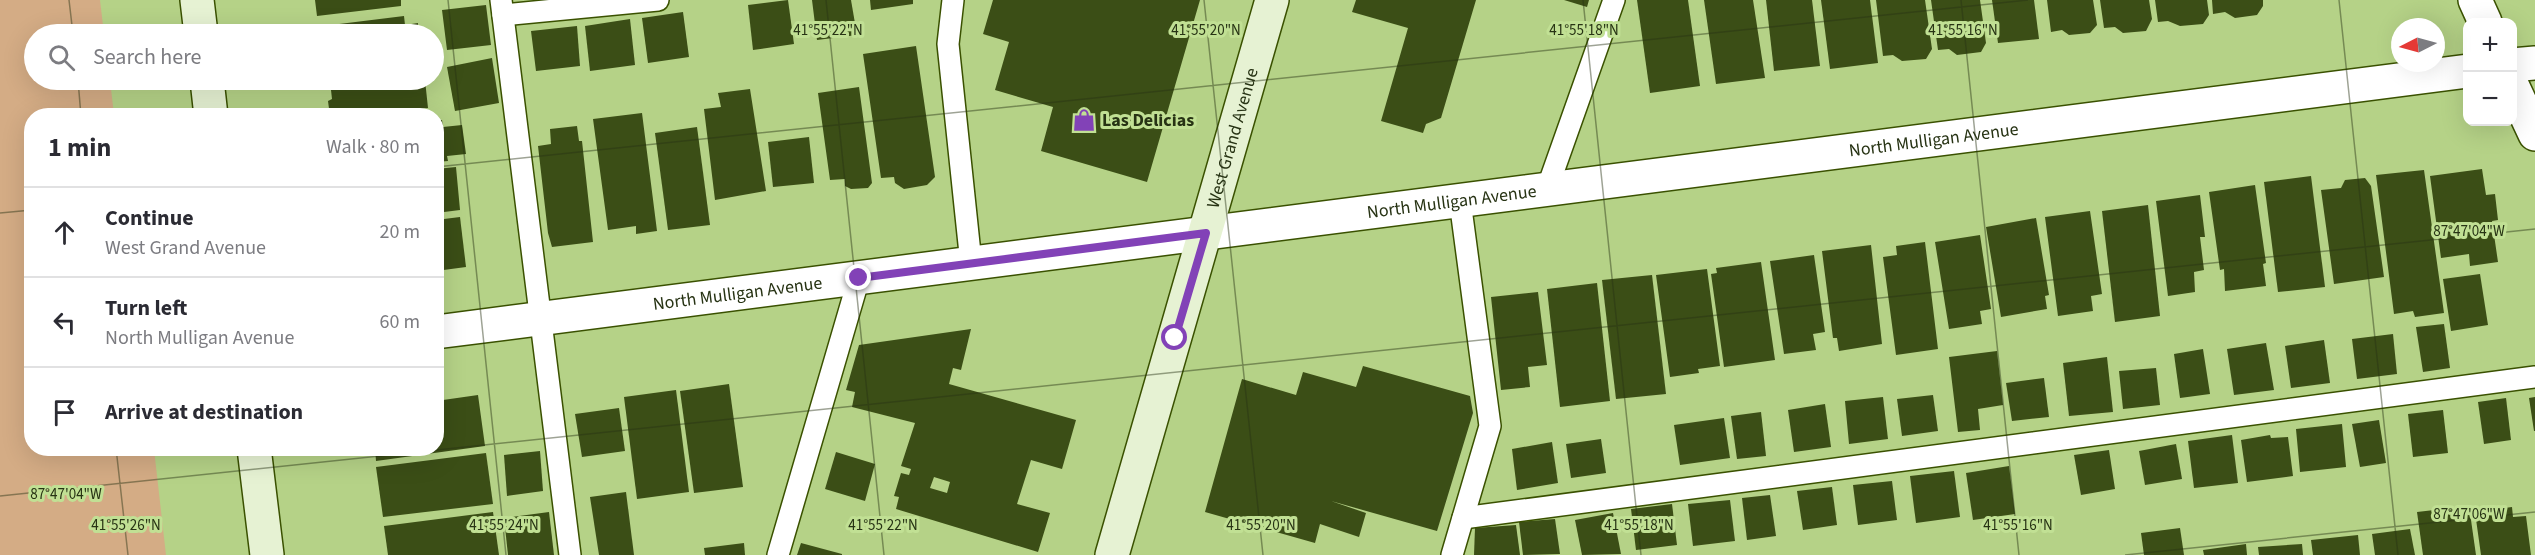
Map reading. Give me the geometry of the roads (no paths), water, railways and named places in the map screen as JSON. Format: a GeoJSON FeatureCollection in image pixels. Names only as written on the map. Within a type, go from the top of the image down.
{"type":"FeatureCollection","features":[{"type":"Feature","properties":{"kind":"main road"},"geometry":{"type":"LineString","coordinates":[[197,0],[200,24]]}},
{"type":"Feature","properties":{"kind":"main road","name":"West Grand Avenue"},"geometry":{"type":"LineString","coordinates":[[1116,554],[1272,0]]}},
{"type":"Feature","properties":{"kind":"main road"},"geometry":{"type":"LineString","coordinates":[[208,90],[211,108]]}},
{"type":"Feature","properties":{"kind":"main road"},"geometry":{"type":"LineString","coordinates":[[255,456],[267,555]]}},
{"type":"Feature","properties":{"kind":"street"},"geometry":{"type":"LineString","coordinates":[[2475,0],[2483,18]]}},
{"type":"Feature","properties":{"kind":"street"},"geometry":{"type":"LineString","coordinates":[[2517,65],[2535,63]]}},
{"type":"Feature","properties":{"kind":"street","name":"North Mulligan Avenue"},"geometry":{"type":"LineString","coordinates":[[444,331],[2463,72]]}},
{"type":"Feature","properties":{"kind":"street"},"geometry":{"type":"LineString","coordinates":[[2517,96],[2535,134]]}},
{"type":"Feature","properties":{"kind":"lane"},"geometry":{"type":"LineString","coordinates":[[570,555],[502,8],[658,0]]}},
{"type":"Feature","properties":{"kind":"lane"},"geometry":{"type":"LineString","coordinates":[[953,0],[948,44],[971,263]]}},
{"type":"Feature","properties":{"kind":"lane"},"geometry":{"type":"LineString","coordinates":[[1547,189],[1614,0]]}},
{"type":"Feature","properties":{"kind":"lane"},"geometry":{"type":"LineString","coordinates":[[1452,555],[1490,426],[1460,201]]}},
{"type":"Feature","properties":{"kind":"lane"},"geometry":{"type":"LineString","coordinates":[[778,555],[859,278]]}},
{"type":"Feature","properties":{"kind":"lane"},"geometry":{"type":"LineString","coordinates":[[1462,518],[2535,377]]}},
{"type":"Feature","properties":{"kind":"place","name":"Las Delicias"},"geometry":{"type":"Point","coordinates":[1084,120]}}]}
